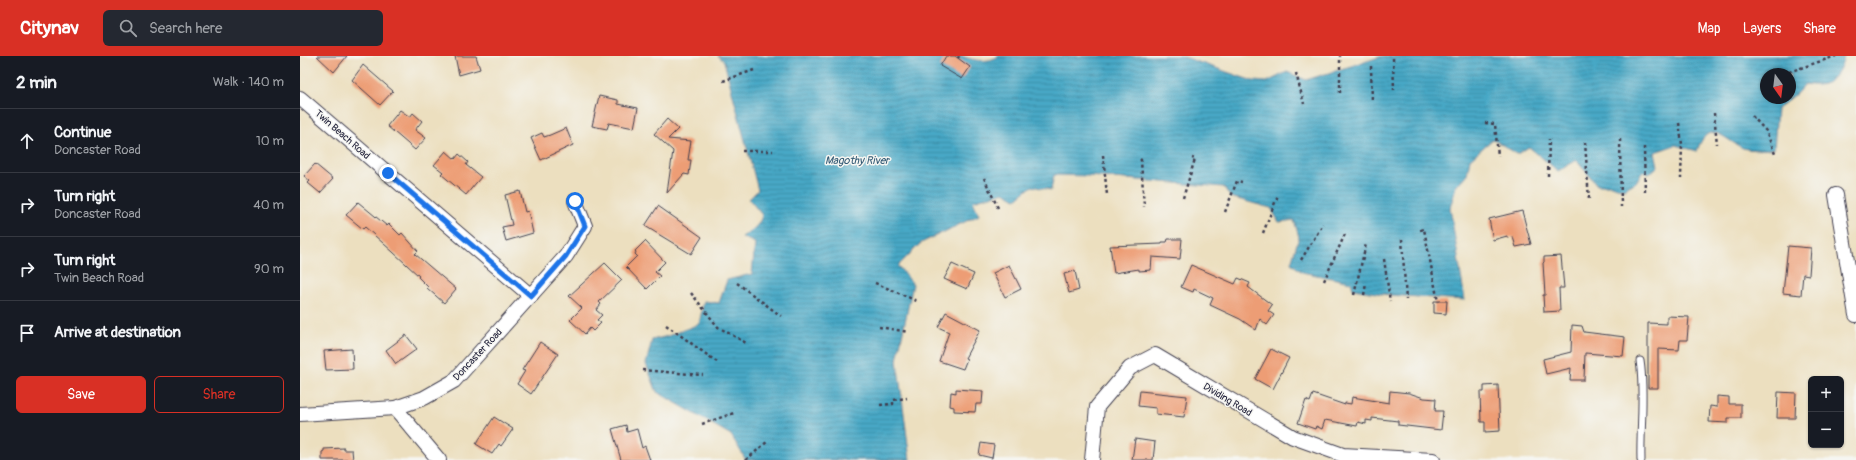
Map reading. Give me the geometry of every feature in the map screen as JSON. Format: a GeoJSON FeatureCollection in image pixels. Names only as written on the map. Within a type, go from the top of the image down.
{"type":"FeatureCollection","features":[{"type":"Feature","properties":{"kind":"street","name":"Twin Beach Road"},"geometry":{"type":"LineString","coordinates":[[300,98],[531,296]]}},
{"type":"Feature","properties":{"kind":"street"},"geometry":{"type":"LineString","coordinates":[[1836,196],[1856,315]]}},
{"type":"Feature","properties":{"kind":"street","name":"Doncaster Road"},"geometry":{"type":"LineString","coordinates":[[300,414],[395,408],[424,398],[454,381],[566,256],[585,226],[575,201]]}},
{"type":"Feature","properties":{"kind":"street","name":"Dividing Road"},"geometry":{"type":"LineString","coordinates":[[1092,460],[1097,407],[1130,368],[1155,355],[1293,438],[1343,455],[1433,460]]}},
{"type":"Feature","properties":{"kind":"street"},"geometry":{"type":"LineString","coordinates":[[395,408],[439,460]]}},
{"type":"Feature","properties":{"kind":"lane"},"geometry":{"type":"LineString","coordinates":[[1640,361],[1643,382],[1640,434],[1641,460]]}},
{"type":"Feature","properties":{"kind":"path"},"geometry":{"type":"LineString","coordinates":[[1340,56],[1340,93]]}},
{"type":"Feature","properties":{"kind":"path"},"geometry":{"type":"LineString","coordinates":[[1796,70],[1836,56]]}},
{"type":"Feature","properties":{"kind":"path"},"geometry":{"type":"LineString","coordinates":[[1393,58],[1394,90]]}},
{"type":"Feature","properties":{"kind":"path"},"geometry":{"type":"LineString","coordinates":[[1371,66],[1372,102]]}},
{"type":"Feature","properties":{"kind":"path"},"geometry":{"type":"LineString","coordinates":[[724,80],[754,70]]}},
{"type":"Feature","properties":{"kind":"path"},"geometry":{"type":"LineString","coordinates":[[1296,72],[1304,104]]}},
{"type":"Feature","properties":{"kind":"path"},"geometry":{"type":"LineString","coordinates":[[1714,114],[1717,144]]}},
{"type":"Feature","properties":{"kind":"path"},"geometry":{"type":"LineString","coordinates":[[1752,116],[1766,130],[1776,154]]}},
{"type":"Feature","properties":{"kind":"path"},"geometry":{"type":"LineString","coordinates":[[1485,123],[1495,124],[1498,156]]}},
{"type":"Feature","properties":{"kind":"path"},"geometry":{"type":"LineString","coordinates":[[1679,123],[1682,144],[1681,178]]}},
{"type":"Feature","properties":{"kind":"path"},"geometry":{"type":"LineString","coordinates":[[1548,176],[1549,139]]}},
{"type":"Feature","properties":{"kind":"path"},"geometry":{"type":"LineString","coordinates":[[1620,139],[1621,207]]}},
{"type":"Feature","properties":{"kind":"path"},"geometry":{"type":"LineString","coordinates":[[1585,142],[1589,200]]}},
{"type":"Feature","properties":{"kind":"path"},"geometry":{"type":"LineString","coordinates":[[1644,147],[1645,194]]}},
{"type":"Feature","properties":{"kind":"path"},"geometry":{"type":"LineString","coordinates":[[742,151],[773,151]]}},
{"type":"Feature","properties":{"kind":"path"},"geometry":{"type":"LineString","coordinates":[[1103,155],[1107,195]]}},
{"type":"Feature","properties":{"kind":"path"},"geometry":{"type":"LineString","coordinates":[[1183,198],[1195,159],[1192,158]]}},
{"type":"Feature","properties":{"kind":"path"},"geometry":{"type":"LineString","coordinates":[[1140,159],[1144,207]]}},
{"type":"Feature","properties":{"kind":"path"},"geometry":{"type":"LineString","coordinates":[[984,178],[998,208]]}},
{"type":"Feature","properties":{"kind":"path"},"geometry":{"type":"LineString","coordinates":[[1224,212],[1237,181],[1242,182]]}},
{"type":"Feature","properties":{"kind":"path"},"geometry":{"type":"LineString","coordinates":[[1263,233],[1278,195]]}},
{"type":"Feature","properties":{"kind":"path"},"geometry":{"type":"LineString","coordinates":[[1301,260],[1323,224]]}},
{"type":"Feature","properties":{"kind":"path"},"geometry":{"type":"LineString","coordinates":[[1420,230],[1424,229],[1438,302]]}},
{"type":"Feature","properties":{"kind":"path"},"geometry":{"type":"LineString","coordinates":[[1324,280],[1345,234]]}},
{"type":"Feature","properties":{"kind":"path"},"geometry":{"type":"LineString","coordinates":[[1402,239],[1406,300]]}},
{"type":"Feature","properties":{"kind":"path"},"geometry":{"type":"LineString","coordinates":[[1354,295],[1366,244]]}},
{"type":"Feature","properties":{"kind":"path"},"geometry":{"type":"LineString","coordinates":[[1384,259],[1390,301]]}},
{"type":"Feature","properties":{"kind":"path"},"geometry":{"type":"LineString","coordinates":[[737,283],[781,316]]}},
{"type":"Feature","properties":{"kind":"path"},"geometry":{"type":"LineString","coordinates":[[876,283],[917,301]]}},
{"type":"Feature","properties":{"kind":"path"},"geometry":{"type":"LineString","coordinates":[[1364,295],[1366,284]]}},
{"type":"Feature","properties":{"kind":"path"},"geometry":{"type":"LineString","coordinates":[[691,293],[718,327],[746,343]]}},
{"type":"Feature","properties":{"kind":"path"},"geometry":{"type":"LineString","coordinates":[[666,326],[717,362]]}},
{"type":"Feature","properties":{"kind":"path"},"geometry":{"type":"LineString","coordinates":[[879,326],[908,332]]}},
{"type":"Feature","properties":{"kind":"path"},"geometry":{"type":"LineString","coordinates":[[642,370],[704,376]]}},
{"type":"Feature","properties":{"kind":"path"},"geometry":{"type":"LineString","coordinates":[[880,406],[893,404],[893,400],[907,398]]}},
{"type":"Feature","properties":{"kind":"path"},"geometry":{"type":"LineString","coordinates":[[702,424],[734,413]]}},
{"type":"Feature","properties":{"kind":"path"},"geometry":{"type":"LineString","coordinates":[[746,460],[768,441]]}},
{"type":"Feature","properties":{"kind":"water","name":"Magothy River"},"geometry":{"type":"Polygon","coordinates":[[[718,56],[962,56],[971,59],[991,60],[999,56],[1181,56],[1253,81],[1267,82],[1287,72],[1306,80],[1383,56],[1844,56],[1839,70],[1831,80],[1820,85],[1805,84],[1796,94],[1796,68],[1760,68],[1760,104],[1783,104],[1777,109],[1774,149],[1746,149],[1717,133],[1712,133],[1706,135],[1697,151],[1675,145],[1655,152],[1658,166],[1649,174],[1643,171],[1636,182],[1624,189],[1611,185],[1597,185],[1577,160],[1558,171],[1529,147],[1517,154],[1493,139],[1470,159],[1467,174],[1456,186],[1450,208],[1465,300],[1389,295],[1353,289],[1351,282],[1302,272],[1291,263],[1299,237],[1294,220],[1279,222],[1271,208],[1230,197],[1224,187],[1089,176],[1054,175],[1051,190],[1032,186],[1016,199],[1004,192],[973,201],[979,215],[921,243],[898,266],[913,284],[897,360],[910,460],[746,460],[731,435],[657,392],[646,364],[652,340],[668,336],[699,324],[704,301],[719,303],[727,280],[752,274],[755,243],[742,237],[752,230],[761,219],[762,215],[749,199],[758,190],[724,61],[718,56]]]}},
{"type":"Feature","properties":{"kind":"building"},"geometry":{"type":"Polygon","coordinates":[[[317,56],[347,56],[334,72],[317,56]]]}},
{"type":"Feature","properties":{"kind":"building"},"geometry":{"type":"Polygon","coordinates":[[[455,56],[476,56],[480,69],[459,75],[455,56]]]}},
{"type":"Feature","properties":{"kind":"building"},"geometry":{"type":"Polygon","coordinates":[[[946,56],[955,56],[970,67],[962,79],[940,66],[946,56]]]}},
{"type":"Feature","properties":{"kind":"building"},"geometry":{"type":"Polygon","coordinates":[[[363,65],[393,91],[380,105],[352,80],[363,65]]]}},
{"type":"Feature","properties":{"kind":"building"},"geometry":{"type":"Polygon","coordinates":[[[599,96],[618,100],[618,104],[638,108],[634,128],[609,123],[607,129],[592,126],[599,96]]]}},
{"type":"Feature","properties":{"kind":"building"},"geometry":{"type":"Polygon","coordinates":[[[400,110],[410,117],[413,113],[422,121],[415,130],[426,138],[415,150],[387,126],[400,110]]]}},
{"type":"Feature","properties":{"kind":"building"},"geometry":{"type":"Polygon","coordinates":[[[667,119],[678,129],[668,139],[691,141],[688,160],[691,160],[689,175],[684,174],[667,193],[673,151],[654,134],[667,119]]]}},
{"type":"Feature","properties":{"kind":"building"},"geometry":{"type":"Polygon","coordinates":[[[566,128],[573,145],[541,160],[531,138],[542,133],[544,137],[566,128]]]}},
{"type":"Feature","properties":{"kind":"building"},"geometry":{"type":"Polygon","coordinates":[[[446,151],[455,159],[459,154],[468,162],[466,165],[481,177],[466,195],[441,174],[443,172],[434,165],[446,151]]]}},
{"type":"Feature","properties":{"kind":"building"},"geometry":{"type":"Polygon","coordinates":[[[315,164],[333,179],[320,193],[308,183],[310,181],[304,176],[315,164]]]}},
{"type":"Feature","properties":{"kind":"building"},"geometry":{"type":"Polygon","coordinates":[[[520,191],[525,212],[528,211],[533,233],[506,241],[502,227],[512,225],[505,195],[520,191]]]}},
{"type":"Feature","properties":{"kind":"building"},"geometry":{"type":"Polygon","coordinates":[[[358,202],[387,226],[389,224],[400,235],[402,233],[418,251],[415,254],[456,289],[444,303],[427,288],[428,287],[418,277],[419,276],[393,252],[365,227],[363,229],[346,215],[358,202]]]}},
{"type":"Feature","properties":{"kind":"building"},"geometry":{"type":"Polygon","coordinates":[[[658,206],[702,237],[691,254],[645,226],[658,206]]]}},
{"type":"Feature","properties":{"kind":"building"},"geometry":{"type":"Polygon","coordinates":[[[1522,211],[1531,244],[1516,247],[1513,237],[1507,238],[1507,236],[1493,240],[1489,219],[1522,211]]]}},
{"type":"Feature","properties":{"kind":"building"},"geometry":{"type":"Polygon","coordinates":[[[1168,239],[1182,239],[1180,259],[1152,257],[1151,270],[1139,271],[1139,269],[1114,273],[1110,246],[1162,244],[1162,242],[1167,242],[1168,239]]]}},
{"type":"Feature","properties":{"kind":"building"},"geometry":{"type":"Polygon","coordinates":[[[645,241],[665,262],[655,272],[660,276],[647,289],[626,267],[637,256],[635,251],[645,241]]]}},
{"type":"Feature","properties":{"kind":"building"},"geometry":{"type":"Polygon","coordinates":[[[1788,246],[1811,248],[1809,275],[1803,274],[1801,295],[1783,293],[1788,246]]]}},
{"type":"Feature","properties":{"kind":"building"},"geometry":{"type":"Polygon","coordinates":[[[1561,256],[1564,288],[1559,288],[1560,311],[1544,312],[1544,257],[1561,256]]]}},
{"type":"Feature","properties":{"kind":"building"},"geometry":{"type":"Polygon","coordinates":[[[605,263],[622,280],[599,302],[601,304],[596,310],[602,315],[597,320],[601,323],[593,331],[590,328],[585,334],[570,320],[582,308],[569,296],[605,263]]]}},
{"type":"Feature","properties":{"kind":"building"},"geometry":{"type":"Polygon","coordinates":[[[952,264],[974,274],[967,289],[944,279],[952,264]]]}},
{"type":"Feature","properties":{"kind":"building"},"geometry":{"type":"Polygon","coordinates":[[[1009,265],[1021,289],[1005,297],[993,273],[1009,265]]]}},
{"type":"Feature","properties":{"kind":"building"},"geometry":{"type":"Polygon","coordinates":[[[1191,265],[1235,284],[1238,278],[1250,283],[1248,287],[1272,305],[1268,311],[1274,315],[1267,325],[1260,319],[1256,330],[1240,319],[1210,305],[1213,298],[1194,289],[1193,292],[1181,287],[1191,265]]]}},
{"type":"Feature","properties":{"kind":"building"},"geometry":{"type":"Polygon","coordinates":[[[1075,271],[1079,290],[1069,293],[1064,274],[1075,271]]]}},
{"type":"Feature","properties":{"kind":"building"},"geometry":{"type":"Polygon","coordinates":[[[1434,301],[1447,301],[1446,314],[1434,313],[1434,301]]]}},
{"type":"Feature","properties":{"kind":"building"},"geometry":{"type":"Polygon","coordinates":[[[946,312],[980,330],[965,358],[967,359],[963,369],[939,361],[949,332],[938,327],[946,312]]]}},
{"type":"Feature","properties":{"kind":"building"},"geometry":{"type":"Polygon","coordinates":[[[1667,316],[1689,317],[1687,340],[1680,340],[1679,350],[1658,349],[1658,388],[1648,388],[1648,323],[1667,324],[1667,316]]]}},
{"type":"Feature","properties":{"kind":"building"},"geometry":{"type":"Polygon","coordinates":[[[1572,325],[1582,326],[1584,332],[1625,337],[1623,356],[1585,353],[1584,380],[1570,380],[1571,368],[1546,374],[1543,359],[1571,352],[1572,325]]]}},
{"type":"Feature","properties":{"kind":"building"},"geometry":{"type":"Polygon","coordinates":[[[406,335],[417,349],[396,364],[386,350],[406,335]]]}},
{"type":"Feature","properties":{"kind":"building"},"geometry":{"type":"Polygon","coordinates":[[[540,342],[558,354],[531,394],[517,384],[525,371],[522,370],[540,342]]]}},
{"type":"Feature","properties":{"kind":"building"},"geometry":{"type":"Polygon","coordinates":[[[352,349],[353,369],[326,370],[324,351],[352,349]]]}},
{"type":"Feature","properties":{"kind":"building"},"geometry":{"type":"Polygon","coordinates":[[[1271,349],[1289,358],[1273,389],[1255,379],[1271,349]]]}},
{"type":"Feature","properties":{"kind":"building"},"geometry":{"type":"Polygon","coordinates":[[[1498,385],[1500,431],[1485,432],[1485,422],[1481,422],[1480,392],[1484,392],[1484,386],[1498,385]]]}},
{"type":"Feature","properties":{"kind":"building"},"geometry":{"type":"Polygon","coordinates":[[[956,389],[983,391],[982,404],[976,404],[975,412],[954,411],[954,407],[950,406],[951,392],[956,393],[956,389]]]}},
{"type":"Feature","properties":{"kind":"building"},"geometry":{"type":"Polygon","coordinates":[[[1140,391],[1187,396],[1184,417],[1156,414],[1156,408],[1138,406],[1140,391]]]}},
{"type":"Feature","properties":{"kind":"building"},"geometry":{"type":"Polygon","coordinates":[[[1390,391],[1409,393],[1424,398],[1436,399],[1435,411],[1443,411],[1441,430],[1398,425],[1398,421],[1372,418],[1372,421],[1366,420],[1366,424],[1358,422],[1357,426],[1325,420],[1322,429],[1316,426],[1315,429],[1298,423],[1306,400],[1310,402],[1313,394],[1345,405],[1345,403],[1351,404],[1352,397],[1389,403],[1390,391]]]}},
{"type":"Feature","properties":{"kind":"building"},"geometry":{"type":"Polygon","coordinates":[[[1778,392],[1796,393],[1795,418],[1777,418],[1778,392]]]}},
{"type":"Feature","properties":{"kind":"building"},"geometry":{"type":"Polygon","coordinates":[[[1717,396],[1729,397],[1729,404],[1741,404],[1741,418],[1728,418],[1728,423],[1709,422],[1710,406],[1717,407],[1717,396]]]}},
{"type":"Feature","properties":{"kind":"building"},"geometry":{"type":"Polygon","coordinates":[[[494,417],[513,429],[501,446],[499,444],[492,454],[476,444],[494,417]]]}},
{"type":"Feature","properties":{"kind":"building"},"geometry":{"type":"Polygon","coordinates":[[[626,425],[627,432],[637,429],[642,448],[645,446],[650,460],[621,460],[612,429],[626,425]]]}},
{"type":"Feature","properties":{"kind":"building"},"geometry":{"type":"Polygon","coordinates":[[[1135,439],[1155,442],[1153,460],[1132,460],[1135,439]]]}},
{"type":"Feature","properties":{"kind":"building"},"geometry":{"type":"Polygon","coordinates":[[[981,443],[994,445],[992,458],[979,455],[981,443]]]}},
{"type":"Feature","properties":{"kind":"building"},"geometry":{"type":"Polygon","coordinates":[[[344,448],[344,450],[352,450],[353,460],[322,460],[322,452],[324,449],[344,448]]]}},
{"type":"Feature","properties":{"kind":"route"},"geometry":{"type":"LineString","coordinates":[[388,173],[531,296],[566,256],[585,226],[575,201]]}}]}
